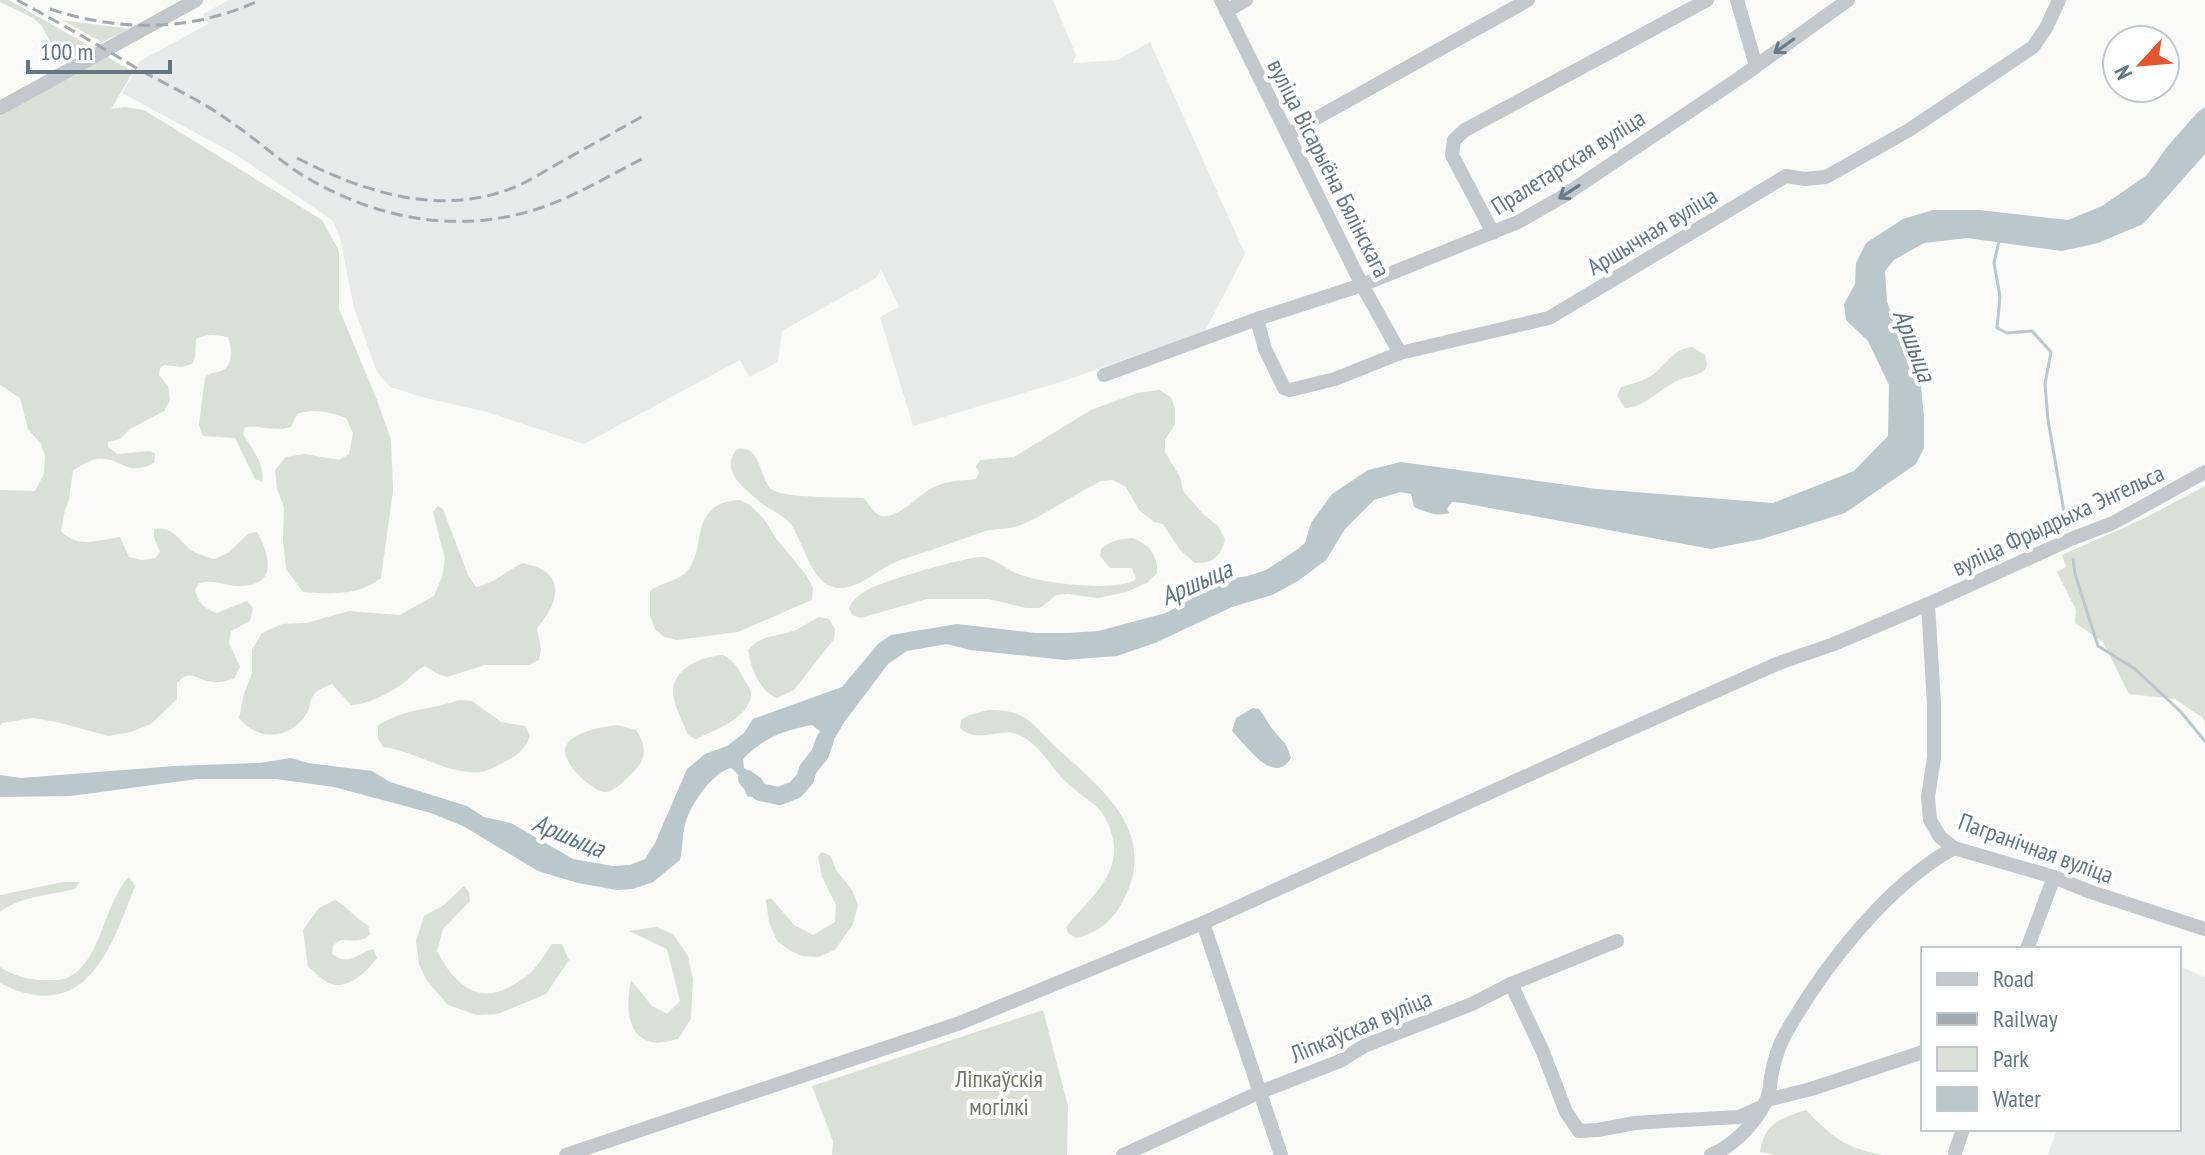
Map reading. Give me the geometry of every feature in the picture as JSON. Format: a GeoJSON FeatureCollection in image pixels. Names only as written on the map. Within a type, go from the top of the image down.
{"type":"FeatureCollection","features":[{"type":"Feature","properties":{"kind":"street"},"geometry":{"type":"LineString","coordinates":[[0,108],[196,0]]}},
{"type":"Feature","properties":{"kind":"street"},"geometry":{"type":"LineString","coordinates":[[1224,6],[1246,0]]}},
{"type":"Feature","properties":{"kind":"street"},"geometry":{"type":"LineString","coordinates":[[1288,134],[1528,0]]}},
{"type":"Feature","properties":{"kind":"street"},"geometry":{"type":"LineString","coordinates":[[1493,233],[1452,155],[1454,140],[1465,130],[1707,0]]}},
{"type":"Feature","properties":{"kind":"street"},"geometry":{"type":"LineString","coordinates":[[1737,0],[1756,66]]}},
{"type":"Feature","properties":{"kind":"street","name":"Пралетарская вуліца"},"geometry":{"type":"LineString","coordinates":[[1104,375],[1257,319],[1362,285],[1518,222],[1562,197],[1848,0]]}},
{"type":"Feature","properties":{"kind":"street","name":"Аршычная вуліца"},"geometry":{"type":"LineString","coordinates":[[1257,319],[1265,349],[1284,388],[1290,390],[1335,379],[1400,353],[1549,318],[1786,176],[1805,179],[1826,177],[1909,130],[2033,47],[2059,0]]}},
{"type":"Feature","properties":{"kind":"street","name":"вуліца Вісарыёна Бялінскага"},"geometry":{"type":"LineString","coordinates":[[1224,6],[1362,285],[1400,353]]}},
{"type":"Feature","properties":{"kind":"street","name":"вуліца Фрыдрыха Энгельса"},"geometry":{"type":"LineString","coordinates":[[566,1155],[960,1023],[1203,923],[1779,663],[1834,644],[2113,523],[2205,472]]}},
{"type":"Feature","properties":{"kind":"street","name":"Пагранічная вуліца"},"geometry":{"type":"LineString","coordinates":[[1928,604],[1934,704],[1934,758],[1928,797],[1930,820],[1940,837],[1954,848],[2054,877],[2205,929]]}},
{"type":"Feature","properties":{"kind":"street"},"geometry":{"type":"LineString","coordinates":[[1711,1155],[1754,1122],[1764,1104],[1785,1033],[1835,959],[1910,877],[1931,860],[1954,848]]}},
{"type":"Feature","properties":{"kind":"street"},"geometry":{"type":"LineString","coordinates":[[2028,947],[2054,877]]}},
{"type":"Feature","properties":{"kind":"street"},"geometry":{"type":"LineString","coordinates":[[1203,923],[1281,1155]]}},
{"type":"Feature","properties":{"kind":"street","name":"Ліпкаўская вуліца"},"geometry":{"type":"LineString","coordinates":[[1123,1155],[1258,1093],[1340,1061],[1364,1046],[1472,1004],[1511,984],[1617,941]]}},
{"type":"Feature","properties":{"kind":"street"},"geometry":{"type":"LineString","coordinates":[[1511,984],[1543,1052],[1566,1112],[1579,1131],[1635,1123],[1739,1117],[1764,1104],[1921,1053]]}},
{"type":"Feature","properties":{"kind":"street"},"geometry":{"type":"LineString","coordinates":[[1955,1153],[1962,1131]]}},
{"type":"Feature","properties":{"kind":"shaded area"},"geometry":{"type":"Polygon","coordinates":[[[229,0],[1053,0],[1076,55],[1073,63],[1118,60],[1150,42],[1245,254],[1205,331],[1064,381],[913,426],[880,317],[899,307],[881,269],[876,278],[782,331],[778,362],[749,377],[740,360],[584,444],[487,412],[390,387],[377,372],[354,308],[340,238],[332,220],[235,154],[122,93],[140,61],[208,24],[203,14],[229,0]]]}},
{"type":"Feature","properties":{"kind":"shaded area"},"geometry":{"type":"Polygon","coordinates":[[[2181,967],[2205,977],[2205,1155],[2048,1155],[2056,1131],[2181,1131],[2181,967]]]}},
{"type":"Feature","properties":{"kind":"green space"},"geometry":{"type":"Polygon","coordinates":[[[0,0],[9,0],[93,48],[62,62],[41,25],[0,0]]]}},
{"type":"Feature","properties":{"kind":"green space"},"geometry":{"type":"Polygon","coordinates":[[[62,20],[130,29],[102,42],[62,20]]]}},
{"type":"Feature","properties":{"kind":"green space"},"geometry":{"type":"Polygon","coordinates":[[[106,56],[133,72],[111,109],[125,107],[144,110],[322,220],[339,251],[339,309],[391,440],[393,491],[381,578],[354,591],[303,592],[286,569],[284,507],[277,489],[275,470],[286,457],[305,454],[339,460],[349,454],[353,433],[346,418],[310,411],[297,414],[291,427],[245,427],[243,434],[260,462],[262,482],[255,479],[235,438],[203,436],[199,425],[205,377],[223,370],[229,364],[231,350],[228,337],[200,337],[196,339],[192,364],[182,367],[164,365],[160,368],[159,375],[168,386],[170,400],[164,411],[130,429],[120,439],[108,442],[108,447],[117,454],[150,451],[155,454],[154,463],[130,468],[113,460],[97,459],[73,470],[61,531],[82,542],[120,537],[129,557],[142,560],[155,558],[160,552],[154,529],[167,530],[194,552],[214,559],[228,553],[249,533],[257,532],[266,551],[268,569],[259,582],[250,585],[205,582],[199,583],[195,590],[203,605],[217,613],[247,601],[253,608],[250,621],[231,631],[229,643],[240,667],[234,679],[216,682],[191,676],[182,678],[177,683],[177,699],[151,724],[108,736],[33,718],[2,723],[0,726],[0,490],[35,491],[44,474],[45,456],[41,444],[28,429],[20,398],[0,385],[0,116],[106,56]]]}},
{"type":"Feature","properties":{"kind":"green space"},"geometry":{"type":"Polygon","coordinates":[[[1692,347],[1705,355],[1705,370],[1681,379],[1640,404],[1625,408],[1617,396],[1621,387],[1648,378],[1674,354],[1692,347]]]}},
{"type":"Feature","properties":{"kind":"green space"},"geometry":{"type":"Polygon","coordinates":[[[1159,390],[1171,397],[1175,409],[1175,424],[1165,440],[1165,452],[1180,477],[1183,491],[1218,526],[1225,539],[1218,554],[1207,562],[1195,563],[1180,550],[1163,524],[1154,522],[1139,510],[1126,487],[1113,480],[1101,481],[1021,525],[975,534],[900,561],[862,582],[837,588],[828,585],[816,574],[790,523],[760,502],[732,472],[732,457],[737,449],[745,449],[755,456],[766,482],[776,492],[864,498],[877,514],[889,516],[938,485],[976,479],[979,472],[976,467],[980,460],[1014,457],[1091,410],[1137,393],[1159,390]]]}},
{"type":"Feature","properties":{"kind":"green space"},"geometry":{"type":"Polygon","coordinates":[[[2205,486],[2205,724],[2203,718],[2175,699],[2129,694],[2103,642],[2075,623],[2076,610],[2057,572],[2066,567],[2062,555],[2141,520],[2205,486]]]}},
{"type":"Feature","properties":{"kind":"green space"},"geometry":{"type":"Polygon","coordinates":[[[740,500],[764,519],[806,575],[813,588],[812,600],[738,632],[677,640],[664,637],[655,629],[650,615],[650,591],[680,577],[692,565],[701,530],[711,510],[723,503],[740,500]]]}},
{"type":"Feature","properties":{"kind":"green space"},"geometry":{"type":"Polygon","coordinates":[[[438,506],[443,509],[468,575],[476,587],[523,563],[541,569],[550,576],[554,583],[554,599],[537,628],[541,649],[539,660],[529,665],[485,665],[447,677],[425,666],[393,690],[351,705],[332,684],[315,693],[302,720],[285,732],[266,734],[247,726],[239,718],[252,673],[252,650],[262,633],[282,624],[306,623],[349,611],[400,615],[434,596],[445,559],[433,512],[438,506]]]}},
{"type":"Feature","properties":{"kind":"green space"},"geometry":{"type":"Polygon","coordinates":[[[1133,538],[1151,551],[1157,573],[1147,583],[1126,592],[1098,598],[1056,595],[1040,608],[1026,608],[989,599],[927,599],[860,618],[852,615],[849,608],[861,594],[880,584],[961,560],[983,557],[1026,577],[1041,580],[1096,586],[1127,583],[1136,579],[1132,568],[1110,568],[1100,556],[1101,549],[1108,544],[1133,538]]]}},
{"type":"Feature","properties":{"kind":"green space"},"geometry":{"type":"Polygon","coordinates":[[[819,617],[829,619],[835,629],[834,639],[794,690],[777,698],[771,695],[757,678],[748,650],[758,641],[796,630],[819,617]]]}},
{"type":"Feature","properties":{"kind":"green space"},"geometry":{"type":"Polygon","coordinates":[[[723,655],[735,665],[749,687],[749,704],[729,723],[696,739],[688,735],[679,714],[673,693],[674,684],[690,665],[723,655]]]}},
{"type":"Feature","properties":{"kind":"green space"},"geometry":{"type":"Polygon","coordinates":[[[459,700],[472,701],[501,722],[525,726],[530,736],[526,745],[517,755],[492,768],[468,772],[383,747],[378,739],[378,726],[387,720],[459,700]]]}},
{"type":"Feature","properties":{"kind":"green space"},"geometry":{"type":"Polygon","coordinates":[[[989,710],[1013,713],[1029,721],[1108,797],[1130,833],[1134,853],[1133,874],[1125,897],[1111,918],[1092,932],[1076,938],[1068,933],[1066,927],[1100,887],[1112,864],[1113,838],[1108,824],[1100,810],[1067,783],[1027,739],[1005,732],[974,735],[960,728],[961,720],[969,715],[989,710]]]}},
{"type":"Feature","properties":{"kind":"green space"},"geometry":{"type":"Polygon","coordinates":[[[617,725],[636,730],[644,755],[623,782],[611,791],[601,791],[586,782],[572,767],[565,752],[566,746],[582,733],[617,725]]]}},
{"type":"Feature","properties":{"kind":"green space"},"geometry":{"type":"Polygon","coordinates":[[[822,852],[831,856],[858,905],[853,924],[835,950],[818,957],[802,956],[777,941],[769,922],[766,900],[771,898],[794,925],[813,935],[835,922],[836,905],[822,877],[818,856],[822,852]]]}},
{"type":"Feature","properties":{"kind":"green space"},"geometry":{"type":"Polygon","coordinates":[[[129,877],[135,886],[126,911],[104,957],[90,975],[73,988],[53,995],[29,994],[0,983],[0,967],[29,979],[42,980],[65,979],[78,971],[88,960],[114,901],[129,877]]]}},
{"type":"Feature","properties":{"kind":"green space"},"geometry":{"type":"Polygon","coordinates":[[[63,882],[79,882],[75,889],[26,899],[0,912],[0,895],[63,882]]]}},
{"type":"Feature","properties":{"kind":"green space"},"geometry":{"type":"Polygon","coordinates":[[[464,886],[469,892],[470,901],[443,929],[437,951],[452,974],[470,989],[481,993],[505,990],[530,973],[552,944],[562,944],[569,960],[546,994],[498,1014],[477,1015],[448,1005],[427,981],[419,964],[416,941],[424,916],[444,905],[464,886]]]}},
{"type":"Feature","properties":{"kind":"green space"},"geometry":{"type":"Polygon","coordinates":[[[335,900],[368,925],[370,934],[360,940],[341,940],[333,945],[332,954],[348,959],[373,949],[377,958],[350,982],[336,985],[308,967],[303,930],[319,908],[335,900]]]}},
{"type":"Feature","properties":{"kind":"green space"},"geometry":{"type":"Polygon","coordinates":[[[656,927],[673,934],[688,956],[693,979],[691,1019],[678,1039],[657,1043],[642,1038],[636,1032],[628,1007],[631,980],[652,1006],[667,1014],[680,1001],[667,949],[629,931],[656,927]]]}},
{"type":"Feature","properties":{"kind":"green space","name":"Ліпкаўскія могілкі"},"geometry":{"type":"Polygon","coordinates":[[[1043,1010],[1068,1106],[1067,1155],[832,1155],[833,1141],[812,1086],[1043,1010]]]}},
{"type":"Feature","properties":{"kind":"green space"},"geometry":{"type":"Polygon","coordinates":[[[1806,1110],[1840,1140],[1858,1149],[1882,1155],[1776,1155],[1760,1152],[1769,1129],[1788,1116],[1806,1110]]]}},
{"type":"Feature","properties":{"kind":"water"},"geometry":{"type":"Polygon","coordinates":[[[2205,107],[2205,154],[2143,224],[2098,243],[2062,251],[1967,238],[1924,243],[1894,260],[1885,271],[1887,302],[1900,335],[1919,367],[1924,448],[1916,464],[1845,513],[1762,539],[1711,549],[1463,503],[1452,502],[1447,509],[1449,513],[1436,514],[1414,507],[1411,494],[1400,492],[1374,500],[1345,529],[1326,560],[1298,581],[1272,595],[1232,607],[1155,643],[1117,656],[1065,660],[970,650],[947,644],[907,651],[888,664],[818,762],[814,760],[820,731],[812,725],[774,736],[743,759],[744,768],[763,780],[764,795],[748,797],[741,779],[731,768],[718,775],[704,789],[689,814],[680,860],[653,882],[633,889],[617,890],[578,883],[538,871],[463,826],[431,813],[334,787],[276,779],[197,779],[71,796],[0,797],[0,775],[21,778],[259,763],[291,758],[372,771],[390,782],[467,806],[484,817],[511,823],[573,859],[613,866],[630,865],[645,859],[655,843],[687,769],[705,754],[727,746],[744,733],[753,719],[842,687],[878,644],[891,635],[957,624],[1035,633],[1098,631],[1166,613],[1227,579],[1266,570],[1298,549],[1305,543],[1311,523],[1332,494],[1368,470],[1401,462],[1597,489],[1773,503],[1854,471],[1888,436],[1889,385],[1868,341],[1846,320],[1844,304],[1855,284],[1856,263],[1866,243],[1903,219],[1933,210],[1979,210],[2068,220],[2102,206],[2147,175],[2167,147],[2205,107]]]}},
{"type":"Feature","properties":{"kind":"water"},"geometry":{"type":"Polygon","coordinates":[[[1253,708],[1259,709],[1286,745],[1291,758],[1284,766],[1277,768],[1260,761],[1232,731],[1236,718],[1253,708]]]}},
{"type":"Feature","properties":{"kind":"waterway"},"geometry":{"type":"LineString","coordinates":[[1999,241],[1994,263],[2000,296],[1997,328],[2007,333],[2032,331],[2051,352],[2045,384],[2048,420],[2067,529]]}},
{"type":"Feature","properties":{"kind":"waterway"},"geometry":{"type":"LineString","coordinates":[[2073,559],[2098,646],[2135,669],[2180,711],[2205,741]]}},
{"type":"Feature","properties":{"kind":"waterway"},"geometry":{"type":"LineString","coordinates":[[747,779],[760,792],[779,796],[795,790],[805,779],[825,740]]}},
{"type":"Feature","properties":{"kind":"railway"},"geometry":{"type":"LineString","coordinates":[[17,0],[205,105],[296,171],[325,188],[385,211],[449,221],[514,215],[558,201],[644,158]]}},
{"type":"Feature","properties":{"kind":"railway"},"geometry":{"type":"LineString","coordinates":[[50,9],[102,22],[156,25],[209,18],[260,0]]}},
{"type":"Feature","properties":{"kind":"railway"},"geometry":{"type":"LineString","coordinates":[[297,158],[346,180],[398,196],[451,201],[478,198],[525,182],[645,115]]}},
{"type":"Feature","properties":{"kind":"water label","name":"Аршыца"},"geometry":{"type":"Point","coordinates":[1915,345]}},
{"type":"Feature","properties":{"kind":"water label","name":"Аршыца"},"geometry":{"type":"Point","coordinates":[1196,582]}},
{"type":"Feature","properties":{"kind":"water label","name":"Аршыца"},"geometry":{"type":"Point","coordinates":[569,835]}}]}
